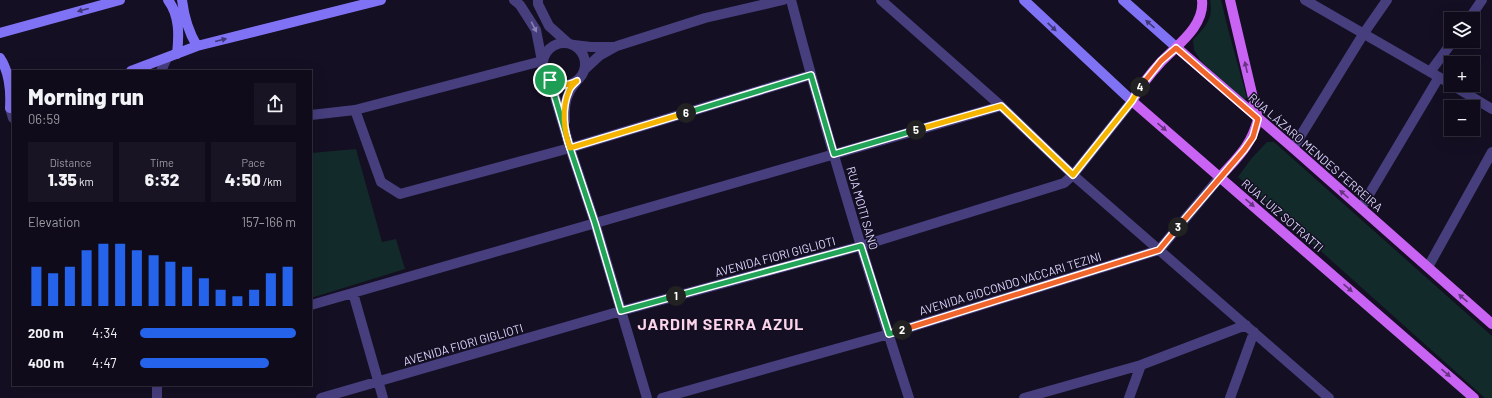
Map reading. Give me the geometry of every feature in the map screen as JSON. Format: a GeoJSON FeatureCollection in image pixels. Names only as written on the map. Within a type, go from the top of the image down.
{"type":"FeatureCollection","features":[{"type":"Feature","properties":{"kind":"main road","name":"AVENIDA FIORI GIGLIOTI"},"geometry":{"type":"LineString","coordinates":[[1132,101],[1141,85],[1161,61],[1176,48],[1196,24],[1203,10],[1202,0]]}},
{"type":"Feature","properties":{"kind":"main road"},"geometry":{"type":"LineString","coordinates":[[1220,177],[1244,150],[1253,137],[1258,119],[1230,0]]}},
{"type":"Feature","properties":{"kind":"main road","name":"RUA LÁZARO MENDES FERREIRA"},"geometry":{"type":"LineString","coordinates":[[1176,48],[1293,148],[1492,324]]}},
{"type":"Feature","properties":{"kind":"main road","name":"RUA LUIZ SOTRATTI"},"geometry":{"type":"LineString","coordinates":[[1132,101],[1474,398]]}},
{"type":"Feature","properties":{"kind":"street"},"geometry":{"type":"LineString","coordinates":[[0,33],[120,0]]}},
{"type":"Feature","properties":{"kind":"street"},"geometry":{"type":"LineString","coordinates":[[162,70],[172,56],[179,37],[177,19],[168,0]]}},
{"type":"Feature","properties":{"kind":"street"},"geometry":{"type":"LineString","coordinates":[[182,0],[184,16],[189,32],[197,46]]}},
{"type":"Feature","properties":{"kind":"street"},"geometry":{"type":"LineString","coordinates":[[134,70],[197,46],[362,2],[378,0]]}},
{"type":"Feature","properties":{"kind":"street"},"geometry":{"type":"LineString","coordinates":[[514,0],[520,4],[536,30],[542,68],[545,75],[556,84],[563,85],[577,81]]}},
{"type":"Feature","properties":{"kind":"street"},"geometry":{"type":"LineString","coordinates":[[538,0],[538,4],[549,26],[579,49],[583,55],[585,69]]}},
{"type":"Feature","properties":{"kind":"street"},"geometry":{"type":"LineString","coordinates":[[565,131],[564,110],[569,90],[582,75],[585,69],[599,56],[617,46],[705,18],[784,0]]}},
{"type":"Feature","properties":{"kind":"street","name":"RUA MOITI SANO"},"geometry":{"type":"LineString","coordinates":[[791,0],[811,75],[861,246],[910,398]]}},
{"type":"Feature","properties":{"kind":"street"},"geometry":{"type":"LineString","coordinates":[[881,0],[1001,106],[1073,175],[1328,398]]}},
{"type":"Feature","properties":{"kind":"street","name":"RUA LUIZ SOTRATTI"},"geometry":{"type":"LineString","coordinates":[[1024,0],[1132,101]]}},
{"type":"Feature","properties":{"kind":"street","name":"RUA LÁZARO MENDES FERREIRA"},"geometry":{"type":"LineString","coordinates":[[1122,0],[1176,48]]}},
{"type":"Feature","properties":{"kind":"street"},"geometry":{"type":"LineString","coordinates":[[1305,0],[1444,81]]}},
{"type":"Feature","properties":{"kind":"street"},"geometry":{"type":"LineString","coordinates":[[1293,148],[1364,33],[1387,0]]}},
{"type":"Feature","properties":{"kind":"street"},"geometry":{"type":"LineString","coordinates":[[1474,12],[1482,0]]}},
{"type":"Feature","properties":{"kind":"street"},"geometry":{"type":"LineString","coordinates":[[542,61],[548,48],[561,42],[591,47],[617,46]]}},
{"type":"Feature","properties":{"kind":"street"},"geometry":{"type":"LineString","coordinates":[[1361,208],[1449,48]]}},
{"type":"Feature","properties":{"kind":"street"},"geometry":{"type":"LineString","coordinates":[[0,58],[8,77],[11,92],[8,109]]}},
{"type":"Feature","properties":{"kind":"street"},"geometry":{"type":"LineString","coordinates":[[312,115],[356,110],[542,61]]}},
{"type":"Feature","properties":{"kind":"street"},"geometry":{"type":"LineString","coordinates":[[356,110],[381,182],[400,194],[570,148],[811,75]]}},
{"type":"Feature","properties":{"kind":"street"},"geometry":{"type":"LineString","coordinates":[[550,80],[570,148],[595,223],[647,398]]}},
{"type":"Feature","properties":{"kind":"street"},"geometry":{"type":"LineString","coordinates":[[1464,92],[1492,109]]}},
{"type":"Feature","properties":{"kind":"street","name":"AVENIDA FIORI GIGLIOTI"},"geometry":{"type":"LineString","coordinates":[[321,398],[621,311],[861,246],[1064,184],[1073,175],[1132,101]]}},
{"type":"Feature","properties":{"kind":"street"},"geometry":{"type":"LineString","coordinates":[[312,306],[1001,106]]}},
{"type":"Feature","properties":{"kind":"street"},"geometry":{"type":"LineString","coordinates":[[1428,268],[1492,152]]}},
{"type":"Feature","properties":{"kind":"street"},"geometry":{"type":"LineString","coordinates":[[1159,250],[1220,177]]}},
{"type":"Feature","properties":{"kind":"street","name":"AVENIDA GIOCONDO VACCARI TEZINI"},"geometry":{"type":"LineString","coordinates":[[662,398],[889,334],[1159,250]]}},
{"type":"Feature","properties":{"kind":"street"},"geometry":{"type":"LineString","coordinates":[[353,293],[384,398]]}},
{"type":"Feature","properties":{"kind":"street"},"geometry":{"type":"LineString","coordinates":[[1028,398],[1141,365],[1246,325]]}},
{"type":"Feature","properties":{"kind":"street"},"geometry":{"type":"LineString","coordinates":[[1230,398],[1254,332]]}},
{"type":"Feature","properties":{"kind":"street"},"geometry":{"type":"LineString","coordinates":[[1129,398],[1141,365]]}},
{"type":"Feature","properties":{"kind":"street"},"geometry":{"type":"LineString","coordinates":[[157,386],[157,398]]}},
{"type":"Feature","properties":{"kind":"green space"},"geometry":{"type":"Polygon","coordinates":[[[1210,0],[1221,0],[1247,98],[1243,100],[1200,60],[1194,50],[1193,40],[1205,27],[1210,18],[1210,0]]]}},
{"type":"Feature","properties":{"kind":"green space"},"geometry":{"type":"Polygon","coordinates":[[[1267,142],[1274,142],[1492,336],[1492,398],[1485,398],[1238,177],[1251,159],[1267,142]]]}},
{"type":"Feature","properties":{"kind":"green space"},"geometry":{"type":"Polygon","coordinates":[[[356,149],[382,242],[396,239],[405,269],[312,298],[312,153],[356,149]]]}},
{"type":"Feature","properties":{"kind":"district","name":"JARDIM SERRA AZUL"},"geometry":{"type":"Point","coordinates":[721,323]}},
{"type":"Feature","properties":{"kind":"route"},"geometry":{"type":"LineString","coordinates":[[550,80],[556,84],[563,85],[577,81],[569,90],[564,110],[565,131],[570,148],[811,75],[834,154],[1001,106],[1073,175],[1132,101],[1141,85],[1161,61],[1176,48],[1258,119],[1253,137],[1244,150],[1159,250],[889,334],[861,246],[621,311],[595,223],[570,148],[565,131],[550,80]]}}]}
